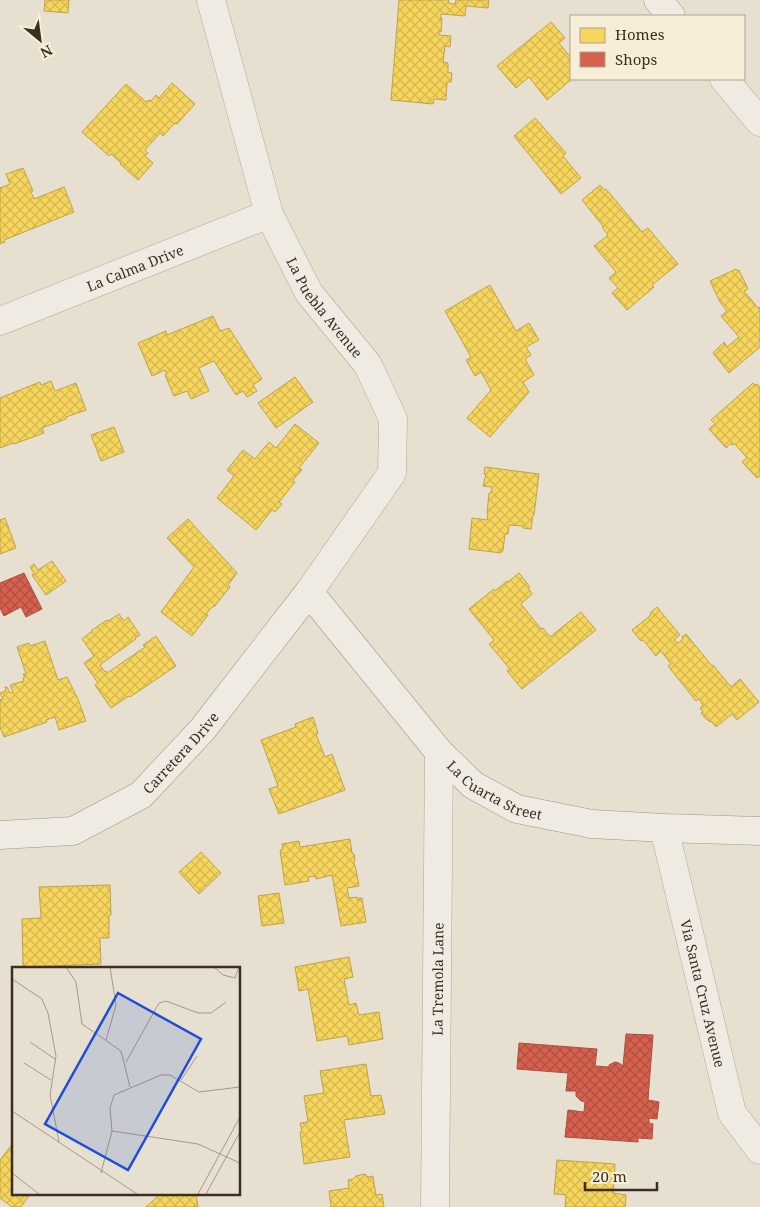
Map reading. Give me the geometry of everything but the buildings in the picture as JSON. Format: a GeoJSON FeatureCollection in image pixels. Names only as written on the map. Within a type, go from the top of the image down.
{"type":"FeatureCollection","features":[{"type":"Feature","properties":{"kind":"street","name":"La Puebla Avenue"},"geometry":{"type":"LineString","coordinates":[[211,0],[269,214],[309,293],[368,365],[393,419],[392,473],[309,592]]}},
{"type":"Feature","properties":{"kind":"street"},"geometry":{"type":"LineString","coordinates":[[658,0],[670,15]]}},
{"type":"Feature","properties":{"kind":"street"},"geometry":{"type":"LineString","coordinates":[[725,80],[760,122]]}},
{"type":"Feature","properties":{"kind":"street","name":"La Calma Drive"},"geometry":{"type":"LineString","coordinates":[[0,320],[269,214]]}},
{"type":"Feature","properties":{"kind":"street","name":"La Cuarta Street"},"geometry":{"type":"LineString","coordinates":[[309,592],[440,752],[473,784],[517,809],[592,824],[760,831]]}},
{"type":"Feature","properties":{"kind":"street","name":"Carretera Drive"},"geometry":{"type":"LineString","coordinates":[[0,835],[73,831],[141,795],[202,730],[309,592]]}},
{"type":"Feature","properties":{"kind":"street","name":"La Tremola Lane"},"geometry":{"type":"LineString","coordinates":[[435,1207],[440,752]]}},
{"type":"Feature","properties":{"kind":"street","name":"Via Santa Cruz Avenue"},"geometry":{"type":"LineString","coordinates":[[664,828],[732,1113],[760,1150]]}}]}
